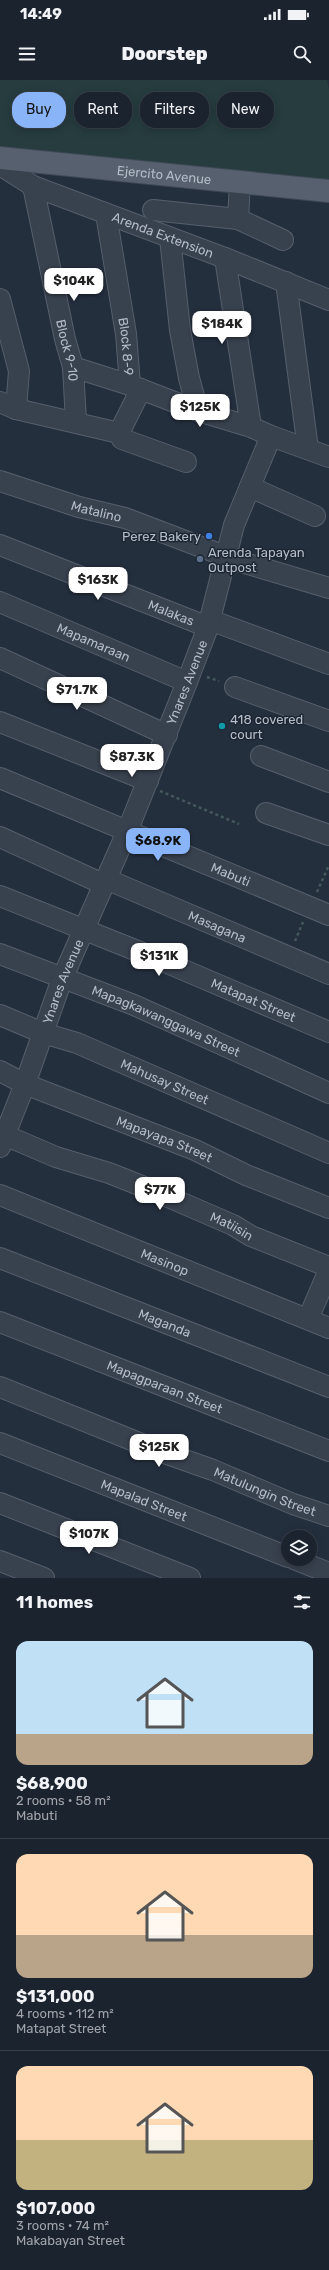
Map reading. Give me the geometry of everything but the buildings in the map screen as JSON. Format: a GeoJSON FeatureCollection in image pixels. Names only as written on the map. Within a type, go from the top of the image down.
{"type":"FeatureCollection","features":[{"type":"Feature","properties":{"kind":"main road","name":"Ejercito Avenue"},"geometry":{"type":"LineString","coordinates":[[0,158],[329,191]]}},
{"type":"Feature","properties":{"kind":"street","name":"Arenda Extension"},"geometry":{"type":"LineString","coordinates":[[0,165],[34,186],[225,258],[329,300]]}},
{"type":"Feature","properties":{"kind":"street"},"geometry":{"type":"LineString","coordinates":[[238,219],[240,182]]}},
{"type":"Feature","properties":{"kind":"street","name":"Block 9-10"},"geometry":{"type":"LineString","coordinates":[[34,186],[65,339],[73,367],[76,422]]}},
{"type":"Feature","properties":{"kind":"street"},"geometry":{"type":"LineString","coordinates":[[153,210],[238,219],[283,240]]}},
{"type":"Feature","properties":{"kind":"street","name":"Block 8-9"},"geometry":{"type":"LineString","coordinates":[[106,214],[136,387]]}},
{"type":"Feature","properties":{"kind":"street"},"geometry":{"type":"LineString","coordinates":[[170,238],[180,330],[189,378],[198,411]]}},
{"type":"Feature","properties":{"kind":"street"},"geometry":{"type":"LineString","coordinates":[[225,258],[251,427]]}},
{"type":"Feature","properties":{"kind":"street"},"geometry":{"type":"LineString","coordinates":[[286,282],[308,449]]}},
{"type":"Feature","properties":{"kind":"street"},"geometry":{"type":"LineString","coordinates":[[0,299],[19,371],[8,405],[120,433]]}},
{"type":"Feature","properties":{"kind":"street"},"geometry":{"type":"LineString","coordinates":[[73,367],[136,387],[198,411],[251,427],[271,436],[329,457]]}},
{"type":"Feature","properties":{"kind":"street"},"geometry":{"type":"LineString","coordinates":[[136,387],[120,433],[122,439],[186,462]]}},
{"type":"Feature","properties":{"kind":"street","name":"Ynares Avenue"},"geometry":{"type":"LineString","coordinates":[[2,1139],[25,1084],[62,979],[127,832],[189,677],[209,623],[234,525],[271,436]]}},
{"type":"Feature","properties":{"kind":"street","name":"Matalino"},"geometry":{"type":"LineString","coordinates":[[0,481],[79,507],[125,518],[227,557],[329,588]]}},
{"type":"Feature","properties":{"kind":"street"},"geometry":{"type":"LineString","coordinates":[[250,487],[315,516]]}},
{"type":"Feature","properties":{"kind":"street","name":"Malakas"},"geometry":{"type":"LineString","coordinates":[[0,545],[209,623],[329,664]]}},
{"type":"Feature","properties":{"kind":"street","name":"Mapamaraan"},"geometry":{"type":"LineString","coordinates":[[0,602],[189,677]]}},
{"type":"Feature","properties":{"kind":"street"},"geometry":{"type":"LineString","coordinates":[[0,658],[166,735]]}},
{"type":"Feature","properties":{"kind":"street"},"geometry":{"type":"LineString","coordinates":[[236,687],[329,721]]}},
{"type":"Feature","properties":{"kind":"street"},"geometry":{"type":"LineString","coordinates":[[0,722],[147,783]]}},
{"type":"Feature","properties":{"kind":"street"},"geometry":{"type":"LineString","coordinates":[[261,756],[329,782]]}},
{"type":"Feature","properties":{"kind":"street","name":"Mabuti"},"geometry":{"type":"LineString","coordinates":[[0,778],[329,915]]}},
{"type":"Feature","properties":{"kind":"street"},"geometry":{"type":"LineString","coordinates":[[266,813],[329,835]]}},
{"type":"Feature","properties":{"kind":"street","name":"Masagana"},"geometry":{"type":"LineString","coordinates":[[0,837],[329,974]]}},
{"type":"Feature","properties":{"kind":"street","name":"Matapat Street"},"geometry":{"type":"LineString","coordinates":[[0,896],[84,929],[329,1032]]}},
{"type":"Feature","properties":{"kind":"street","name":"Mapagkawanggawa Street"},"geometry":{"type":"LineString","coordinates":[[0,954],[62,979],[134,1005],[329,1093]]}},
{"type":"Feature","properties":{"kind":"street","name":"Mahusay Street"},"geometry":{"type":"LineString","coordinates":[[0,1015],[43,1033],[77,1043],[329,1153]]}},
{"type":"Feature","properties":{"kind":"street","name":"Mapayapa Street"},"geometry":{"type":"LineString","coordinates":[[0,1071],[25,1084],[195,1150],[246,1175],[329,1208]]}},
{"type":"Feature","properties":{"kind":"street","name":"Matiisin"},"geometry":{"type":"LineString","coordinates":[[2,1139],[108,1173],[152,1190],[233,1225],[251,1236],[329,1268]]}},
{"type":"Feature","properties":{"kind":"street","name":"Masinop"},"geometry":{"type":"LineString","coordinates":[[0,1195],[329,1328]]}},
{"type":"Feature","properties":{"kind":"street","name":"Maganda"},"geometry":{"type":"LineString","coordinates":[[0,1258],[329,1387]]}},
{"type":"Feature","properties":{"kind":"street"},"geometry":{"type":"LineString","coordinates":[[308,1319],[329,1268]]}},
{"type":"Feature","properties":{"kind":"street","name":"Mapagparaan Street"},"geometry":{"type":"LineString","coordinates":[[0,1322],[329,1451]]}},
{"type":"Feature","properties":{"kind":"street","name":"Matulungin Street"},"geometry":{"type":"LineString","coordinates":[[0,1387],[160,1451],[213,1470],[292,1504],[329,1516]]}},
{"type":"Feature","properties":{"kind":"street","name":"Mapalad Street"},"geometry":{"type":"LineString","coordinates":[[0,1443],[281,1554]]}},
{"type":"Feature","properties":{"kind":"street"},"geometry":{"type":"LineString","coordinates":[[0,1503],[190,1578]]}},
{"type":"Feature","properties":{"kind":"street"},"geometry":{"type":"LineString","coordinates":[[0,1561],[44,1578]]}},
{"type":"Feature","properties":{"kind":"street"},"geometry":{"type":"LineString","coordinates":[[312,1566],[329,1573]]}},
{"type":"Feature","properties":{"kind":"path"},"geometry":{"type":"LineString","coordinates":[[189,677],[236,687]]}},
{"type":"Feature","properties":{"kind":"path"},"geometry":{"type":"LineString","coordinates":[[147,783],[239,824]]}},
{"type":"Feature","properties":{"kind":"green space"},"geometry":{"type":"Polygon","coordinates":[[[0,80],[327,80],[329,89],[329,180],[0,146],[0,80]]]}},
{"type":"Feature","properties":{"kind":"place","name":"Perez Bakery"},"geometry":{"type":"Point","coordinates":[209,536]}},
{"type":"Feature","properties":{"kind":"place","name":"Arenda Tapayan Outpost"},"geometry":{"type":"Point","coordinates":[200,559]}},
{"type":"Feature","properties":{"kind":"place","name":"418 covered court"},"geometry":{"type":"Point","coordinates":[222,726]}}]}
